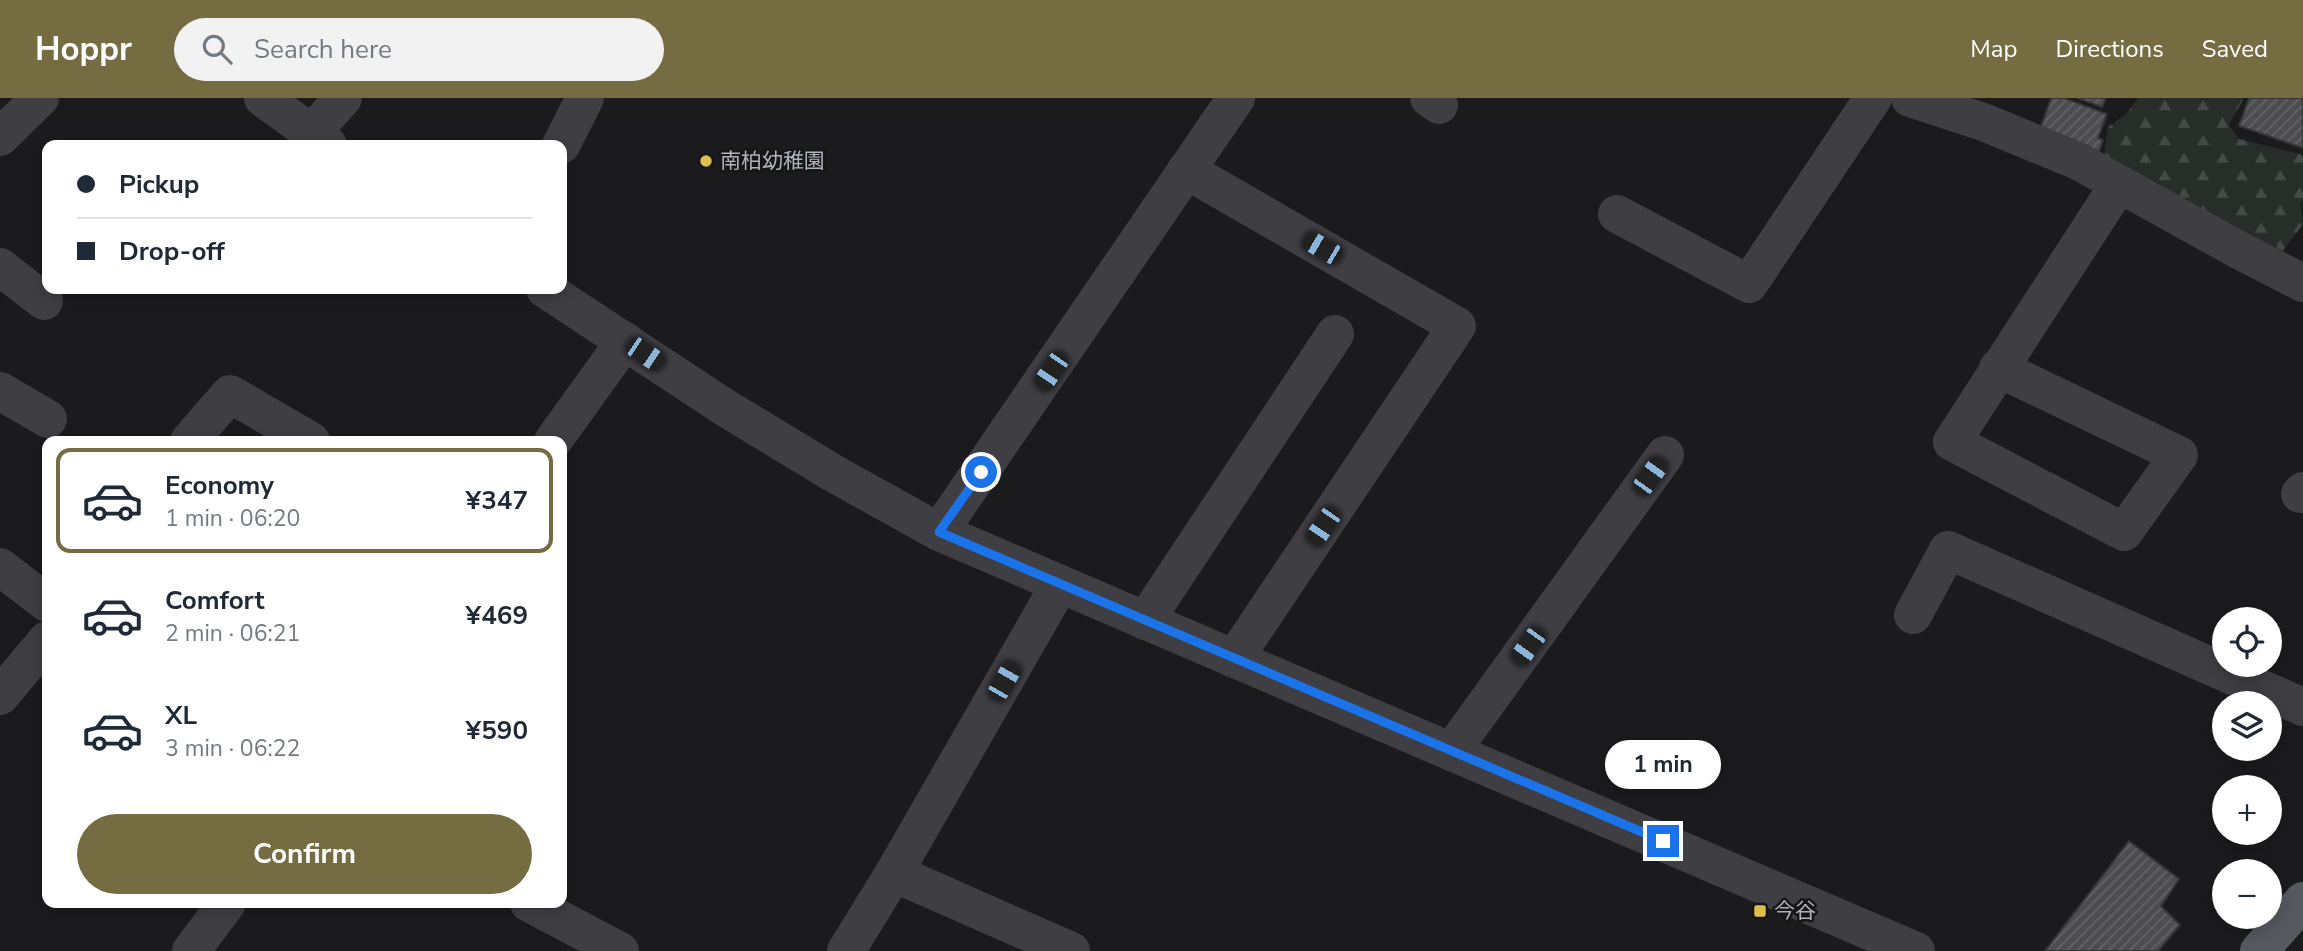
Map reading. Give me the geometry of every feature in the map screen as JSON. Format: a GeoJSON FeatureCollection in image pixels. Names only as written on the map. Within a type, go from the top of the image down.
{"type":"FeatureCollection","features":[{"type":"Feature","properties":{"kind":"main road"},"geometry":{"type":"LineString","coordinates":[[2259,951],[2303,901]]}},
{"type":"Feature","properties":{"kind":"street"},"geometry":{"type":"LineString","coordinates":[[0,137],[40,98]]}},
{"type":"Feature","properties":{"kind":"street"},"geometry":{"type":"LineString","coordinates":[[263,98],[320,140],[343,98]]}},
{"type":"Feature","properties":{"kind":"street"},"geometry":{"type":"LineString","coordinates":[[563,140],[584,98]]}},
{"type":"Feature","properties":{"kind":"street"},"geometry":{"type":"LineString","coordinates":[[939,532],[1236,98]]}},
{"type":"Feature","properties":{"kind":"street"},"geometry":{"type":"LineString","coordinates":[[1617,214],[1749,284],[1873,98]]}},
{"type":"Feature","properties":{"kind":"street"},"geometry":{"type":"LineString","coordinates":[[1910,98],[1991,111],[2119,184],[2303,283]]}},
{"type":"Feature","properties":{"kind":"street"},"geometry":{"type":"LineString","coordinates":[[1186,170],[1457,326],[1234,659]]}},
{"type":"Feature","properties":{"kind":"street"},"geometry":{"type":"LineString","coordinates":[[1998,368],[2179,456],[2124,533],[1952,442],[1998,368],[2119,184]]}},
{"type":"Feature","properties":{"kind":"street"},"geometry":{"type":"LineString","coordinates":[[0,267],[44,301]]}},
{"type":"Feature","properties":{"kind":"street"},"geometry":{"type":"LineString","coordinates":[[553,294],[724,407],[833,473],[939,532],[1916,951]]}},
{"type":"Feature","properties":{"kind":"street"},"geometry":{"type":"LineString","coordinates":[[1145,621],[1335,334]]}},
{"type":"Feature","properties":{"kind":"street"},"geometry":{"type":"LineString","coordinates":[[557,436],[625,341]]}},
{"type":"Feature","properties":{"kind":"street"},"geometry":{"type":"LineString","coordinates":[[0,391],[48,419]]}},
{"type":"Feature","properties":{"kind":"street"},"geometry":{"type":"LineString","coordinates":[[193,436],[230,394],[302,436]]}},
{"type":"Feature","properties":{"kind":"street"},"geometry":{"type":"LineString","coordinates":[[1451,752],[1665,455]]}},
{"type":"Feature","properties":{"kind":"street"},"geometry":{"type":"LineString","coordinates":[[1913,615],[1948,550],[2303,707]]}},
{"type":"Feature","properties":{"kind":"street"},"geometry":{"type":"LineString","coordinates":[[0,567],[42,597]]}},
{"type":"Feature","properties":{"kind":"street"},"geometry":{"type":"LineString","coordinates":[[846,951],[894,873],[1060,584]]}},
{"type":"Feature","properties":{"kind":"street"},"geometry":{"type":"LineString","coordinates":[[0,695],[42,646]]}},
{"type":"Feature","properties":{"kind":"street"},"geometry":{"type":"LineString","coordinates":[[894,873],[1071,951]]}},
{"type":"Feature","properties":{"kind":"street"},"geometry":{"type":"LineString","coordinates":[[191,951],[223,908]]}},
{"type":"Feature","properties":{"kind":"street"},"geometry":{"type":"LineString","coordinates":[[538,908],[620,951]]}},
{"type":"Feature","properties":{"kind":"green space"},"geometry":{"type":"Polygon","coordinates":[[[2138,98],[2244,98],[2229,125],[2239,139],[2303,155],[2303,201],[2300,203],[2303,224],[2283,251],[2103,160],[2108,127],[2127,113],[2138,98]]]}},
{"type":"Feature","properties":{"kind":"building"},"geometry":{"type":"Polygon","coordinates":[[[2051,98],[2064,98],[2107,114],[2098,138],[2103,140],[2095,163],[2038,135],[2051,98]]]}},
{"type":"Feature","properties":{"kind":"building"},"geometry":{"type":"Polygon","coordinates":[[[2077,98],[2106,98],[2102,107],[2077,98]]]}},
{"type":"Feature","properties":{"kind":"building"},"geometry":{"type":"Polygon","coordinates":[[[2249,98],[2303,98],[2303,148],[2239,126],[2249,98]]]}},
{"type":"Feature","properties":{"kind":"building"},"geometry":{"type":"Polygon","coordinates":[[[2129,841],[2179,879],[2161,906],[2180,925],[2158,951],[2045,951],[2129,841]]]}},
{"type":"Feature","properties":{"kind":"place","name":"南柏幼稚園"},"geometry":{"type":"Point","coordinates":[706,161]}},
{"type":"Feature","properties":{"kind":"place","name":"今谷"},"geometry":{"type":"Point","coordinates":[1760,911]}},
{"type":"Feature","properties":{"kind":"route"},"geometry":{"type":"LineString","coordinates":[[981,472],[939,532],[1663,841]]}}]}
